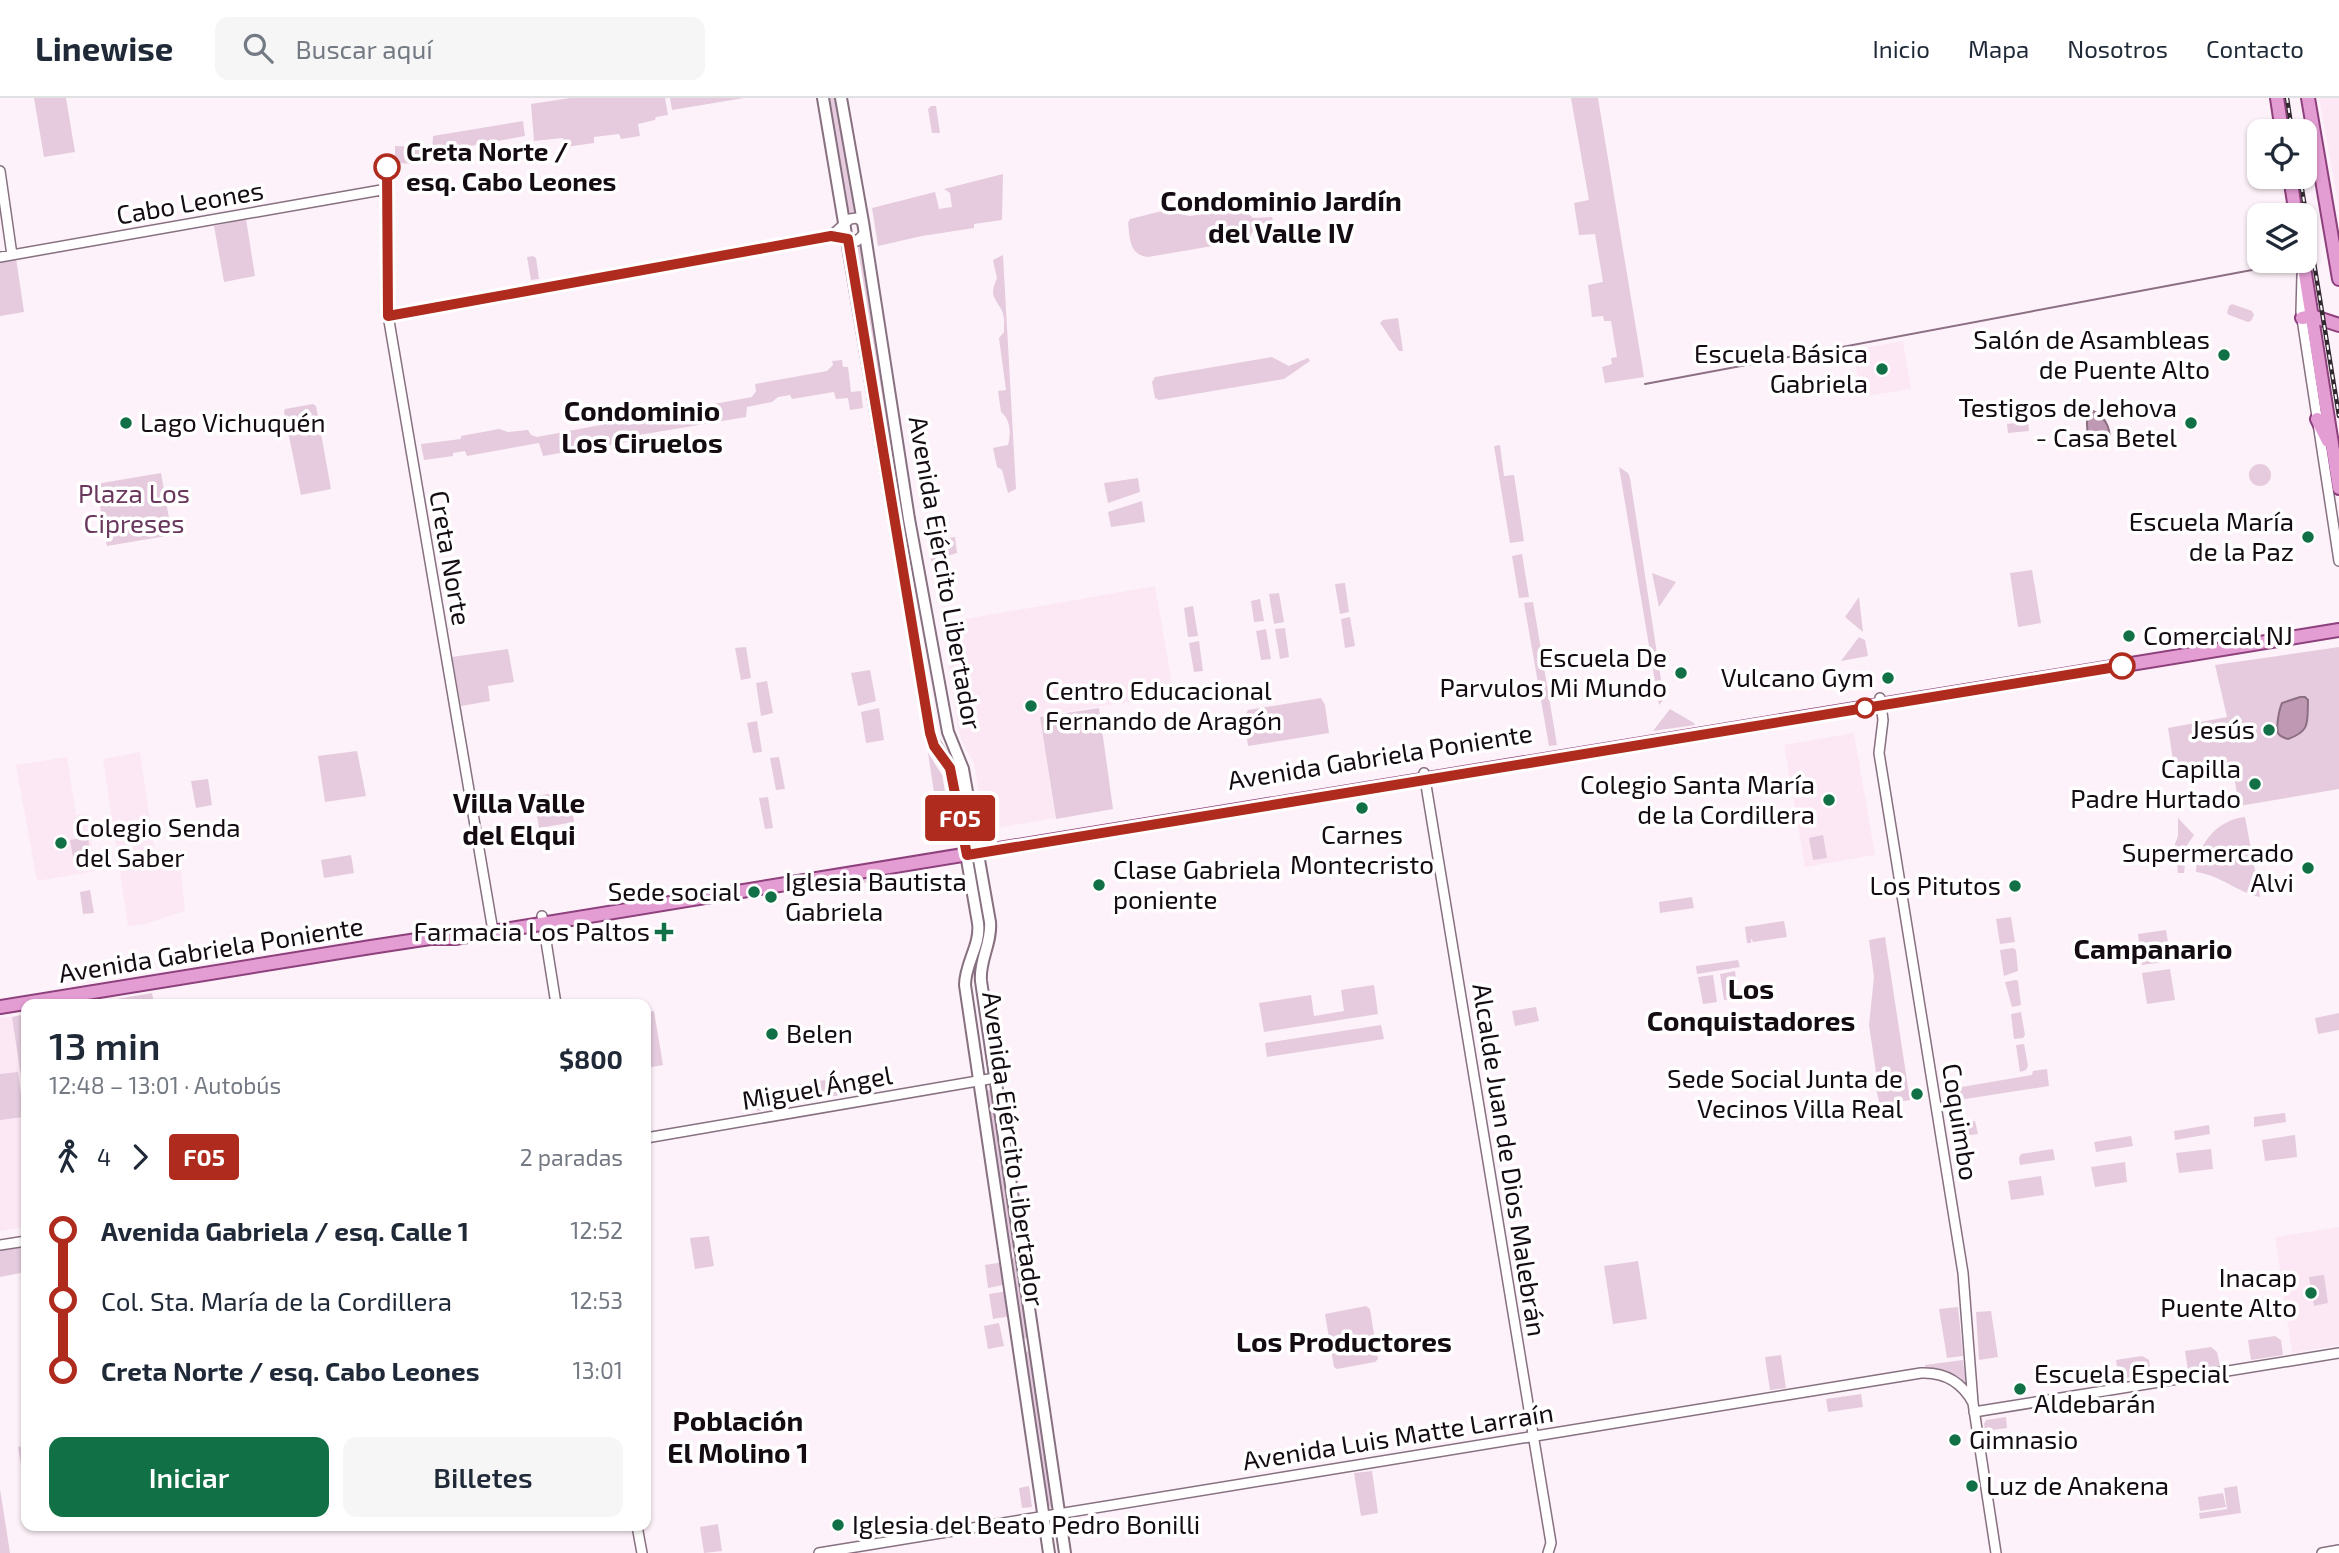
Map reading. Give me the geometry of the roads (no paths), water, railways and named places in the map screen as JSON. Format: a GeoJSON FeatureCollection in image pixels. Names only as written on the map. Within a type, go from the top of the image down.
{"type":"FeatureCollection","features":[{"type":"Feature","properties":{"kind":"main road","name":"Avenida Ejército Libertador"},"geometry":{"type":"LineString","coordinates":[[823,98],[931,738],[950,768],[990,928],[980,968],[1065,1553]]}},
{"type":"Feature","properties":{"kind":"main road","name":"Avenida Ejército Libertador"},"geometry":{"type":"LineString","coordinates":[[841,98],[918,571],[948,732],[964,769],[979,929],[965,979],[1049,1553]]}},
{"type":"Feature","properties":{"kind":"main road"},"geometry":{"type":"LineString","coordinates":[[2277,98],[2281,119]]}},
{"type":"Feature","properties":{"kind":"main road"},"geometry":{"type":"LineString","coordinates":[[2308,98],[2339,279]]}},
{"type":"Feature","properties":{"kind":"main road"},"geometry":{"type":"LineString","coordinates":[[2304,273],[2307,317],[2339,488]]}},
{"type":"Feature","properties":{"kind":"main road"},"geometry":{"type":"LineString","coordinates":[[2307,317],[2339,326]]}},
{"type":"Feature","properties":{"kind":"main road"},"geometry":{"type":"LineString","coordinates":[[2318,419],[2333,450]]}},
{"type":"Feature","properties":{"kind":"main road"},"geometry":{"type":"LineString","coordinates":[[901,558],[908,568],[918,571]]}},
{"type":"Feature","properties":{"kind":"main road","name":"Avenida Gabriela Poniente"},"geometry":{"type":"LineString","coordinates":[[1881,702],[2339,623]]}},
{"type":"Feature","properties":{"kind":"main road"},"geometry":{"type":"LineString","coordinates":[[914,634],[920,629],[931,632]]}},
{"type":"Feature","properties":{"kind":"main road","name":"Avenida Gabriela Poniente"},"geometry":{"type":"LineString","coordinates":[[50,999],[430,938],[446,932],[492,928],[2339,630]]}},
{"type":"Feature","properties":{"kind":"main road"},"geometry":{"type":"LineString","coordinates":[[2246,646],[2263,649],[2339,639]]}},
{"type":"Feature","properties":{"kind":"main road","name":"Avenida Gabriela Poniente"},"geometry":{"type":"LineString","coordinates":[[0,1007],[21,1004]]}},
{"type":"Feature","properties":{"kind":"main road"},"geometry":{"type":"LineString","coordinates":[[972,1028],[980,1032],[988,1026]]}},
{"type":"Feature","properties":{"kind":"street"},"geometry":{"type":"LineString","coordinates":[[0,171],[12,255]]}},
{"type":"Feature","properties":{"kind":"street","name":"Cabo Leones"},"geometry":{"type":"LineString","coordinates":[[0,257],[387,190]]}},
{"type":"Feature","properties":{"kind":"street","name":"Creta Norte"},"geometry":{"type":"LineString","coordinates":[[387,190],[388,316],[492,928]]}},
{"type":"Feature","properties":{"kind":"street"},"geometry":{"type":"LineString","coordinates":[[831,236],[854,218],[863,222]]}},
{"type":"Feature","properties":{"kind":"street"},"geometry":{"type":"LineString","coordinates":[[388,316],[831,236],[857,241],[864,234]]}},
{"type":"Feature","properties":{"kind":"street"},"geometry":{"type":"LineString","coordinates":[[2307,317],[2318,419],[2339,561]]}},
{"type":"Feature","properties":{"kind":"street","name":"Coquimbo"},"geometry":{"type":"LineString","coordinates":[[1881,702],[1883,724],[1879,752],[1963,1273],[1973,1408],[1996,1553]]}},
{"type":"Feature","properties":{"kind":"street","name":"Alcalde Juan de Dios Malebrán"},"geometry":{"type":"LineString","coordinates":[[1425,776],[1551,1543],[1548,1553]]}},
{"type":"Feature","properties":{"kind":"street"},"geometry":{"type":"LineString","coordinates":[[542,920],[555,999]]}},
{"type":"Feature","properties":{"kind":"street","name":"Miguel Ángel"},"geometry":{"type":"LineString","coordinates":[[651,1137],[995,1078]]}},
{"type":"Feature","properties":{"kind":"street"},"geometry":{"type":"LineString","coordinates":[[0,1245],[21,1242]]}},
{"type":"Feature","properties":{"kind":"street"},"geometry":{"type":"LineString","coordinates":[[1973,1408],[2339,1353]]}},
{"type":"Feature","properties":{"kind":"street","name":"Avenida Luis Matte Larraín"},"geometry":{"type":"LineString","coordinates":[[818,1553],[1926,1373],[1952,1379],[1963,1388],[1973,1408]]}},
{"type":"Feature","properties":{"kind":"street"},"geometry":{"type":"LineString","coordinates":[[638,1531],[642,1553]]}},
{"type":"Feature","properties":{"kind":"street"},"geometry":{"type":"LineString","coordinates":[[2322,1553],[2339,1550]]}},
{"type":"Feature","properties":{"kind":"waterway"},"geometry":{"type":"LineString","coordinates":[[1645,384],[2247,271]]}},
{"type":"Feature","properties":{"kind":"railway"},"geometry":{"type":"LineString","coordinates":[[2287,98],[2290,119]]}},
{"type":"Feature","properties":{"kind":"railway"},"geometry":{"type":"LineString","coordinates":[[2302,189],[2339,416]]}},
{"type":"Feature","properties":{"kind":"place","name":"Creta Norte / esq. Cabo Leones"},"geometry":{"type":"Point","coordinates":[387,167]}},
{"type":"Feature","properties":{"kind":"place","name":"Salón de Asambleas de Puente Alto"},"geometry":{"type":"Point","coordinates":[2224,355]}},
{"type":"Feature","properties":{"kind":"place","name":"Escuela Básica Gabriela"},"geometry":{"type":"Point","coordinates":[1882,369]}},
{"type":"Feature","properties":{"kind":"place","name":"Lago Vichuquén"},"geometry":{"type":"Point","coordinates":[126,423]}},
{"type":"Feature","properties":{"kind":"place","name":"Testigos de Jehova - Casa Betel"},"geometry":{"type":"Point","coordinates":[2191,423]}},
{"type":"Feature","properties":{"kind":"place","name":"Escuela María de la Paz"},"geometry":{"type":"Point","coordinates":[2308,537]}},
{"type":"Feature","properties":{"kind":"place","name":"Comercial NJ"},"geometry":{"type":"Point","coordinates":[2129,636]}},
{"type":"Feature","properties":{"kind":"place","name":"Escuela De Parvulos Mi Mundo"},"geometry":{"type":"Point","coordinates":[1681,673]}},
{"type":"Feature","properties":{"kind":"place","name":"Vulcano Gym"},"geometry":{"type":"Point","coordinates":[1888,678]}},
{"type":"Feature","properties":{"kind":"place","name":"Centro Educacional Fernando de Aragón"},"geometry":{"type":"Point","coordinates":[1031,706]}},
{"type":"Feature","properties":{"kind":"place","name":"Jesús"},"geometry":{"type":"Point","coordinates":[2269,730]}},
{"type":"Feature","properties":{"kind":"place","name":"Capilla Padre Hurtado"},"geometry":{"type":"Point","coordinates":[2255,784]}},
{"type":"Feature","properties":{"kind":"place","name":"Colegio Santa María de la Cordillera"},"geometry":{"type":"Point","coordinates":[1829,800]}},
{"type":"Feature","properties":{"kind":"place","name":"Carnes Montecristo"},"geometry":{"type":"Point","coordinates":[1362,808]}},
{"type":"Feature","properties":{"kind":"place","name":"Colegio Senda del Saber"},"geometry":{"type":"Point","coordinates":[61,843]}},
{"type":"Feature","properties":{"kind":"place","name":"Supermercado Alvi"},"geometry":{"type":"Point","coordinates":[2308,868]}},
{"type":"Feature","properties":{"kind":"place","name":"Clase Gabriela poniente"},"geometry":{"type":"Point","coordinates":[1099,885]}},
{"type":"Feature","properties":{"kind":"place","name":"Los Pitutos"},"geometry":{"type":"Point","coordinates":[2015,886]}},
{"type":"Feature","properties":{"kind":"place","name":"Sede social"},"geometry":{"type":"Point","coordinates":[754,892]}},
{"type":"Feature","properties":{"kind":"place","name":"Iglesia Bautista Gabriela"},"geometry":{"type":"Point","coordinates":[771,897]}},
{"type":"Feature","properties":{"kind":"place","name":"Farmacia Los Paltos"},"geometry":{"type":"Point","coordinates":[664,932]}},
{"type":"Feature","properties":{"kind":"place","name":"Belen"},"geometry":{"type":"Point","coordinates":[772,1034]}},
{"type":"Feature","properties":{"kind":"place","name":"Sede Social Junta de Vecinos Villa Real"},"geometry":{"type":"Point","coordinates":[1917,1094]}},
{"type":"Feature","properties":{"kind":"place","name":"Inacap Puente Alto"},"geometry":{"type":"Point","coordinates":[2311,1293]}},
{"type":"Feature","properties":{"kind":"place","name":"Escuela Especial Aldebarán"},"geometry":{"type":"Point","coordinates":[2020,1389]}},
{"type":"Feature","properties":{"kind":"place","name":"Gimnasio"},"geometry":{"type":"Point","coordinates":[1955,1440]}},
{"type":"Feature","properties":{"kind":"place","name":"Luz de Anakena"},"geometry":{"type":"Point","coordinates":[1972,1486]}},
{"type":"Feature","properties":{"kind":"place","name":"Iglesia del Beato Pedro Bonilli"},"geometry":{"type":"Point","coordinates":[838,1525]}},
{"type":"Feature","properties":{"kind":"district","name":"Condominio Jardín del Valle IV"},"geometry":{"type":"Point","coordinates":[1281,217]}},
{"type":"Feature","properties":{"kind":"district","name":"Condominio Los Ciruelos"},"geometry":{"type":"Point","coordinates":[642,427]}},
{"type":"Feature","properties":{"kind":"district","name":"Villa Valle del Elqui"},"geometry":{"type":"Point","coordinates":[519,819]}},
{"type":"Feature","properties":{"kind":"district","name":"Campanario"},"geometry":{"type":"Point","coordinates":[2153,949]}},
{"type":"Feature","properties":{"kind":"district","name":"Los Conquistadores"},"geometry":{"type":"Point","coordinates":[1751,1005]}},
{"type":"Feature","properties":{"kind":"district","name":"Los Productores"},"geometry":{"type":"Point","coordinates":[1344,1342]}},
{"type":"Feature","properties":{"kind":"district","name":"Población El Molino 1"},"geometry":{"type":"Point","coordinates":[738,1437]}},
{"type":"Feature","properties":{"kind":"park label","name":"Plaza Los Cipreses"},"geometry":{"type":"Point","coordinates":[134,509]}}]}
